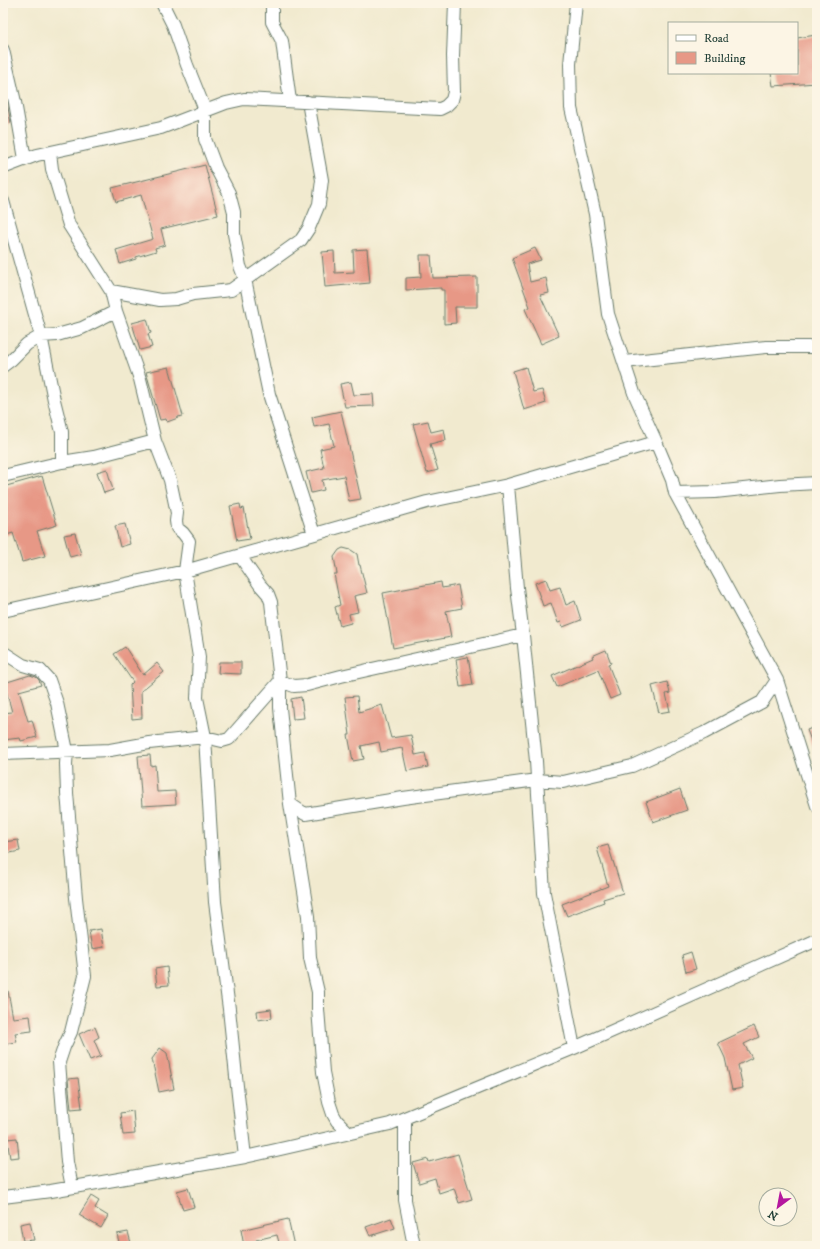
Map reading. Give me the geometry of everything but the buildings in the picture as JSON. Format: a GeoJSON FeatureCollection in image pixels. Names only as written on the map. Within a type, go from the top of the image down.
{"type":"FeatureCollection","features":[{"type":"Feature","properties":{"kind":"street"},"geometry":{"type":"LineString","coordinates":[[162,3],[173,25],[205,110],[205,139],[216,168],[229,193],[234,212],[234,234],[240,266],[245,279],[269,394],[314,534]]}},
{"type":"Feature","properties":{"kind":"street"},"geometry":{"type":"LineString","coordinates":[[272,3],[272,22],[282,41],[290,101]]}},
{"type":"Feature","properties":{"kind":"street"},"geometry":{"type":"LineString","coordinates":[[3,168],[25,159],[161,128],[226,102],[244,99],[440,109],[452,100],[454,92],[453,56],[455,3]]}},
{"type":"Feature","properties":{"kind":"street"},"geometry":{"type":"LineString","coordinates":[[576,3],[570,64],[571,108],[595,214],[608,314],[634,393],[672,480],[675,493],[777,680],[817,806]]}},
{"type":"Feature","properties":{"kind":"street"},"geometry":{"type":"LineString","coordinates":[[3,50],[15,102],[25,159]]}},
{"type":"Feature","properties":{"kind":"street"},"geometry":{"type":"LineString","coordinates":[[111,291],[160,300],[231,290],[301,240],[310,228],[319,204],[322,180],[308,102]]}},
{"type":"Feature","properties":{"kind":"street"},"geometry":{"type":"LineString","coordinates":[[50,153],[52,169],[69,225],[111,291],[116,311],[140,380],[155,441],[170,480],[177,513],[177,528],[189,541],[185,570],[199,657],[197,698],[205,737],[215,902],[229,1010],[236,1086],[245,1157]]}},
{"type":"Feature","properties":{"kind":"street"},"geometry":{"type":"LineString","coordinates":[[3,201],[41,336],[62,432],[62,462]]}},
{"type":"Feature","properties":{"kind":"street"},"geometry":{"type":"LineString","coordinates":[[3,366],[27,344],[41,336],[82,328],[116,311]]}},
{"type":"Feature","properties":{"kind":"street"},"geometry":{"type":"LineString","coordinates":[[624,362],[766,347],[817,347]]}},
{"type":"Feature","properties":{"kind":"street"},"geometry":{"type":"LineString","coordinates":[[3,476],[62,462],[94,457],[155,441]]}},
{"type":"Feature","properties":{"kind":"street"},"geometry":{"type":"LineString","coordinates":[[3,611],[185,570],[240,556],[427,502],[508,485],[656,442]]}},
{"type":"Feature","properties":{"kind":"street"},"geometry":{"type":"LineString","coordinates":[[675,493],[715,492],[780,485],[817,483]]}},
{"type":"Feature","properties":{"kind":"street"},"geometry":{"type":"LineString","coordinates":[[508,485],[537,780],[544,893],[574,1048]]}},
{"type":"Feature","properties":{"kind":"street"},"geometry":{"type":"LineString","coordinates":[[240,556],[268,594],[271,602],[280,682],[280,708],[290,804],[308,916],[310,958],[318,992],[323,1072],[333,1114],[337,1121],[349,1133]]}},
{"type":"Feature","properties":{"kind":"street"},"geometry":{"type":"LineString","coordinates":[[280,682],[294,686],[307,685],[523,634]]}},
{"type":"Feature","properties":{"kind":"street"},"geometry":{"type":"LineString","coordinates":[[3,652],[23,665],[40,670],[49,680],[57,703],[67,751],[67,793],[84,976],[71,1032],[59,1062],[67,1162],[72,1187]]}},
{"type":"Feature","properties":{"kind":"street"},"geometry":{"type":"LineString","coordinates":[[290,804],[305,814],[403,798],[537,780],[563,782],[632,766],[704,733],[762,702],[777,680]]}},
{"type":"Feature","properties":{"kind":"street"},"geometry":{"type":"LineString","coordinates":[[3,754],[110,750],[149,743],[205,737],[222,741],[228,738],[280,682]]}},
{"type":"Feature","properties":{"kind":"street"},"geometry":{"type":"LineString","coordinates":[[3,1197],[72,1187],[245,1157],[390,1124],[574,1048],[817,940]]}},
{"type":"Feature","properties":{"kind":"street"},"geometry":{"type":"LineString","coordinates":[[405,1119],[405,1200],[414,1246]]}}]}
